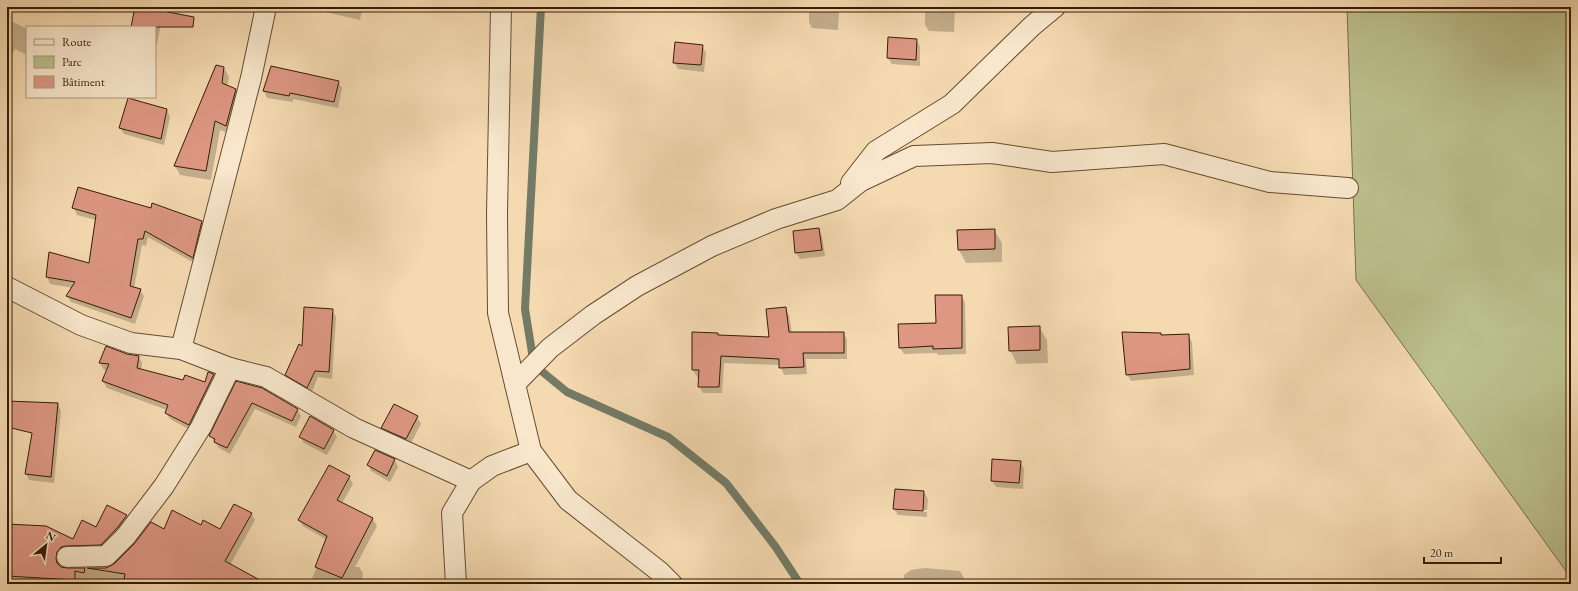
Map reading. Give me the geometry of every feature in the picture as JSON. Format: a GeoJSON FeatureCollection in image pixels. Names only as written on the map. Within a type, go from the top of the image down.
{"type":"FeatureCollection","features":[{"type":"Feature","properties":{"kind":"street"},"geometry":{"type":"LineString","coordinates":[[181,349],[250,78],[266,7]]}},
{"type":"Feature","properties":{"kind":"street"},"geometry":{"type":"LineString","coordinates":[[501,7],[497,214],[498,313],[531,451],[568,500],[660,572],[672,584]]}},
{"type":"Feature","properties":{"kind":"street"},"geometry":{"type":"LineString","coordinates":[[837,200],[876,151],[952,104],[1032,26],[1055,7]]}},
{"type":"Feature","properties":{"kind":"street"},"geometry":{"type":"LineString","coordinates":[[515,384],[550,348],[593,315],[637,286],[712,246],[776,219],[837,200],[860,181],[914,156],[992,153],[1052,162],[1164,154],[1270,182],[1348,188]]}},
{"type":"Feature","properties":{"kind":"street"},"geometry":{"type":"LineString","coordinates":[[7,287],[81,325],[131,343],[181,349],[230,368],[266,377],[354,428],[471,482]]}},
{"type":"Feature","properties":{"kind":"street"},"geometry":{"type":"LineString","coordinates":[[66,557],[106,556],[126,536],[164,486],[201,427],[230,368]]}},
{"type":"Feature","properties":{"kind":"street"},"geometry":{"type":"LineString","coordinates":[[456,584],[452,513],[471,482],[492,466],[531,451]]}},
{"type":"Feature","properties":{"kind":"green space"},"geometry":{"type":"Polygon","coordinates":[[[1347,7],[1571,7],[1571,578],[1356,280],[1347,7]]]}},
{"type":"Feature","properties":{"kind":"building"},"geometry":{"type":"Polygon","coordinates":[[[135,7],[194,17],[193,27],[131,26],[135,7]]]}},
{"type":"Feature","properties":{"kind":"building"},"geometry":{"type":"Polygon","coordinates":[[[888,37],[917,39],[916,60],[887,58],[888,37]]]}},
{"type":"Feature","properties":{"kind":"building"},"geometry":{"type":"Polygon","coordinates":[[[675,42],[703,45],[701,65],[673,63],[675,42]]]}},
{"type":"Feature","properties":{"kind":"building"},"geometry":{"type":"Polygon","coordinates":[[[216,65],[224,67],[222,83],[236,89],[226,126],[215,121],[206,171],[174,166],[216,65]]]}},
{"type":"Feature","properties":{"kind":"building"},"geometry":{"type":"Polygon","coordinates":[[[271,66],[339,81],[334,102],[290,93],[289,96],[263,91],[271,66]]]}},
{"type":"Feature","properties":{"kind":"building"},"geometry":{"type":"Polygon","coordinates":[[[128,98],[167,109],[161,139],[119,128],[128,98]]]}},
{"type":"Feature","properties":{"kind":"building"},"geometry":{"type":"Polygon","coordinates":[[[78,187],[151,208],[152,203],[202,221],[193,258],[145,231],[143,239],[138,239],[130,286],[141,289],[131,318],[66,296],[75,282],[46,277],[49,252],[89,263],[96,215],[72,208],[78,187]]]}},
{"type":"Feature","properties":{"kind":"building"},"geometry":{"type":"Polygon","coordinates":[[[819,228],[822,250],[795,253],[793,231],[819,228]]]}},
{"type":"Feature","properties":{"kind":"building"},"geometry":{"type":"Polygon","coordinates":[[[995,229],[995,249],[958,250],[957,230],[995,229]]]}},
{"type":"Feature","properties":{"kind":"building"},"geometry":{"type":"Polygon","coordinates":[[[935,295],[962,295],[962,348],[933,349],[933,346],[899,348],[898,324],[936,323],[935,295]]]}},
{"type":"Feature","properties":{"kind":"building"},"geometry":{"type":"Polygon","coordinates":[[[304,307],[333,309],[329,372],[315,371],[307,388],[285,375],[299,344],[302,346],[304,307]]]}},
{"type":"Feature","properties":{"kind":"building"},"geometry":{"type":"Polygon","coordinates":[[[786,307],[789,332],[844,332],[844,353],[803,353],[804,367],[779,368],[779,359],[721,356],[719,387],[698,387],[699,370],[692,370],[692,332],[718,333],[718,335],[769,337],[766,309],[786,307]]]}},
{"type":"Feature","properties":{"kind":"building"},"geometry":{"type":"Polygon","coordinates":[[[1040,326],[1040,350],[1009,351],[1008,327],[1040,326]]]}},
{"type":"Feature","properties":{"kind":"building"},"geometry":{"type":"Polygon","coordinates":[[[1122,332],[1161,333],[1161,335],[1189,334],[1190,369],[1126,375],[1122,332]]]}},
{"type":"Feature","properties":{"kind":"building"},"geometry":{"type":"Polygon","coordinates":[[[106,346],[127,354],[139,356],[137,368],[183,380],[185,375],[205,382],[208,372],[214,374],[189,425],[165,413],[168,405],[102,381],[109,364],[99,363],[106,346]]]}},
{"type":"Feature","properties":{"kind":"building"},"geometry":{"type":"Polygon","coordinates":[[[236,381],[262,388],[298,409],[292,421],[252,403],[227,448],[214,442],[215,439],[209,436],[236,381]]]}},
{"type":"Feature","properties":{"kind":"building"},"geometry":{"type":"Polygon","coordinates":[[[7,401],[58,403],[51,477],[25,474],[32,433],[7,427],[7,401]]]}},
{"type":"Feature","properties":{"kind":"building"},"geometry":{"type":"Polygon","coordinates":[[[394,404],[418,416],[406,439],[381,428],[394,404]]]}},
{"type":"Feature","properties":{"kind":"building"},"geometry":{"type":"Polygon","coordinates":[[[310,416],[334,430],[324,449],[299,437],[310,416]]]}},
{"type":"Feature","properties":{"kind":"building"},"geometry":{"type":"Polygon","coordinates":[[[375,450],[395,459],[387,476],[367,465],[375,450]]]}},
{"type":"Feature","properties":{"kind":"building"},"geometry":{"type":"Polygon","coordinates":[[[992,459],[1021,461],[1019,483],[991,481],[992,459]]]}},
{"type":"Feature","properties":{"kind":"building"},"geometry":{"type":"Polygon","coordinates":[[[329,465],[350,476],[337,500],[373,518],[342,578],[315,567],[327,536],[298,520],[329,465]]]}},
{"type":"Feature","properties":{"kind":"building"},"geometry":{"type":"Polygon","coordinates":[[[895,489],[924,491],[923,511],[893,509],[895,489]]]}},
{"type":"Feature","properties":{"kind":"building"},"geometry":{"type":"Polygon","coordinates":[[[234,504],[252,513],[225,561],[267,584],[123,584],[125,574],[87,568],[106,568],[114,564],[134,544],[151,522],[164,529],[172,510],[201,525],[203,520],[220,529],[234,504]]]}},
{"type":"Feature","properties":{"kind":"building"},"geometry":{"type":"Polygon","coordinates":[[[107,505],[127,515],[101,545],[66,546],[61,547],[57,552],[57,563],[61,567],[85,568],[84,573],[75,571],[75,580],[7,576],[7,524],[46,526],[73,539],[82,520],[96,527],[107,505]]]}},
{"type":"Feature","properties":{"kind":"waterway"},"geometry":{"type":"LineString","coordinates":[[541,7],[525,309],[534,365],[567,392],[668,437],[726,483],[775,546],[800,584]]}}]}
